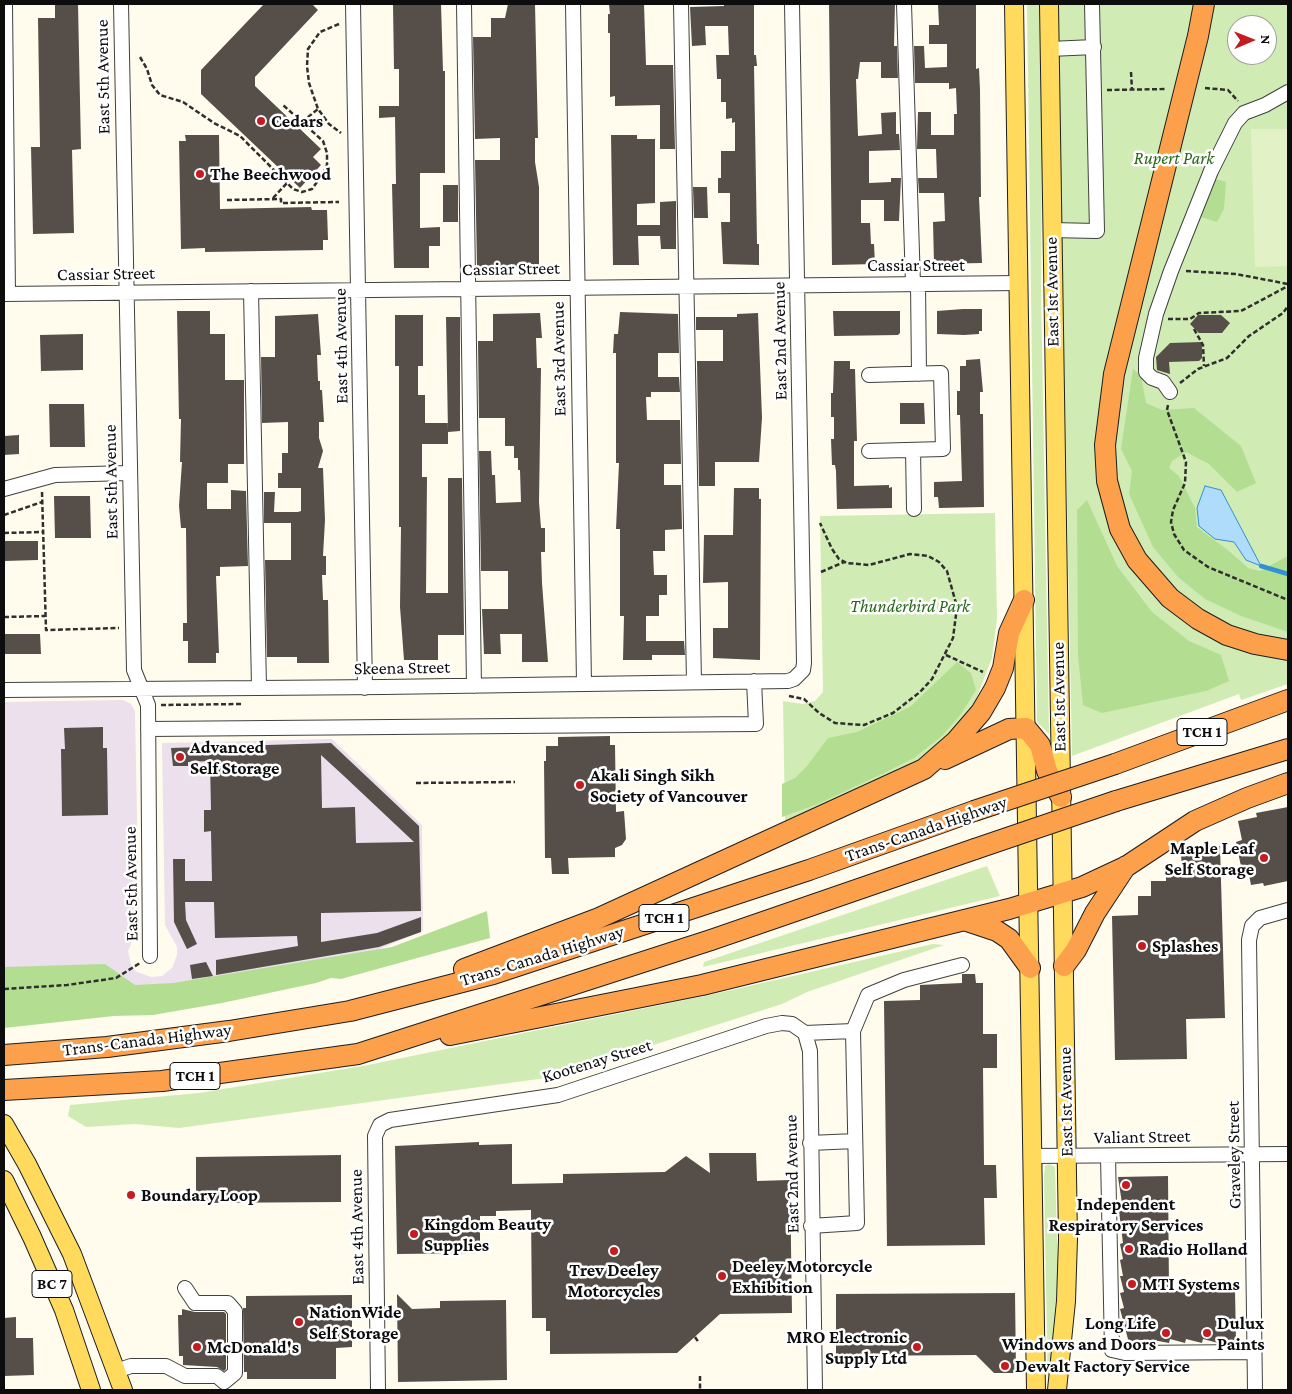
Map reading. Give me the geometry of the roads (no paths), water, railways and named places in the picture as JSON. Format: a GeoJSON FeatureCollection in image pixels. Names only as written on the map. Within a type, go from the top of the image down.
{"type":"FeatureCollection","features":[{"type":"Feature","properties":{"kind":"highway"},"geometry":{"type":"LineString","coordinates":[[1204,4],[1198,36],[1114,374],[1105,445],[1107,481],[1120,529],[1137,560],[1170,598],[1198,619],[1227,635],[1255,644],[1288,650]]}},
{"type":"Feature","properties":{"kind":"highway"},"geometry":{"type":"LineString","coordinates":[[924,769],[956,741],[981,712],[995,688],[1003,668],[1010,633],[1024,600]]}},
{"type":"Feature","properties":{"kind":"highway","name":"Trans-Canada Highway"},"geometry":{"type":"LineString","coordinates":[[7,1054],[126,1045],[229,1032],[350,1011],[493,974],[809,870],[974,811],[1115,764],[1288,700]]}},
{"type":"Feature","properties":{"kind":"highway"},"geometry":{"type":"LineString","coordinates":[[350,1011],[599,918],[1008,729],[1026,728],[1040,745],[1046,771],[1061,797]]}},
{"type":"Feature","properties":{"kind":"highway","name":"Trans-Canada Highway"},"geometry":{"type":"LineString","coordinates":[[4,1090],[162,1081],[358,1054],[711,940],[1116,801],[1288,749]]}},
{"type":"Feature","properties":{"kind":"highway"},"geometry":{"type":"LineString","coordinates":[[358,1054],[702,985],[1029,903],[1082,887],[1127,866],[1195,821],[1288,782]]}},
{"type":"Feature","properties":{"kind":"highway"},"geometry":{"type":"LineString","coordinates":[[1064,966],[1076,950],[1095,913],[1127,866]]}},
{"type":"Feature","properties":{"kind":"highway"},"geometry":{"type":"LineString","coordinates":[[964,920],[998,931],[1009,939],[1030,968]]}},
{"type":"Feature","properties":{"kind":"main road","name":"East 1st Avenue"},"geometry":{"type":"LineString","coordinates":[[1014,4],[1036,1390]]}},
{"type":"Feature","properties":{"kind":"main road","name":"East 1st Avenue"},"geometry":{"type":"LineString","coordinates":[[1049,4],[1068,1239],[1066,1301],[1057,1390]]}},
{"type":"Feature","properties":{"kind":"main road","name":"BC 7"},"geometry":{"type":"LineString","coordinates":[[4,1124],[27,1164],[72,1254],[123,1390]]}},
{"type":"Feature","properties":{"kind":"main road","name":"BC 7"},"geometry":{"type":"LineString","coordinates":[[4,1180],[32,1237],[64,1310],[91,1390]]}},
{"type":"Feature","properties":{"kind":"street"},"geometry":{"type":"LineString","coordinates":[[5,4],[6,294]]}},
{"type":"Feature","properties":{"kind":"street","name":"East 5th Avenue"},"geometry":{"type":"LineString","coordinates":[[121,4],[134,670],[148,705],[150,956]]}},
{"type":"Feature","properties":{"kind":"street","name":"East 4th Avenue"},"geometry":{"type":"LineString","coordinates":[[353,4],[365,688]]}},
{"type":"Feature","properties":{"kind":"street"},"geometry":{"type":"LineString","coordinates":[[464,4],[474,686]]}},
{"type":"Feature","properties":{"kind":"street","name":"East 3rd Avenue"},"geometry":{"type":"LineString","coordinates":[[573,4],[584,684]]}},
{"type":"Feature","properties":{"kind":"street"},"geometry":{"type":"LineString","coordinates":[[682,4],[694,682]]}},
{"type":"Feature","properties":{"kind":"street","name":"East 2nd Avenue"},"geometry":{"type":"LineString","coordinates":[[792,4],[804,663],[799,675]]}},
{"type":"Feature","properties":{"kind":"street"},"geometry":{"type":"LineString","coordinates":[[904,4],[919,374]]}},
{"type":"Feature","properties":{"kind":"street"},"geometry":{"type":"LineString","coordinates":[[1051,230],[1097,230],[1092,4]]}},
{"type":"Feature","properties":{"kind":"street"},"geometry":{"type":"LineString","coordinates":[[1050,49],[1094,47]]}},
{"type":"Feature","properties":{"kind":"street"},"geometry":{"type":"LineString","coordinates":[[1170,392],[1163,382],[1152,378],[1146,372],[1146,358],[1154,320],[1211,171],[1228,134],[1244,113],[1265,105],[1288,92]]}},
{"type":"Feature","properties":{"kind":"street","name":"Cassiar Street"},"geometry":{"type":"LineString","coordinates":[[6,294],[1019,283]]}},
{"type":"Feature","properties":{"kind":"street"},"geometry":{"type":"LineString","coordinates":[[251,291],[259,687]]}},
{"type":"Feature","properties":{"kind":"street"},"geometry":{"type":"LineString","coordinates":[[869,375],[941,373],[943,450],[869,451]]}},
{"type":"Feature","properties":{"kind":"street"},"geometry":{"type":"LineString","coordinates":[[913,450],[914,509]]}},
{"type":"Feature","properties":{"kind":"street"},"geometry":{"type":"LineString","coordinates":[[4,489],[55,474],[129,473]]}},
{"type":"Feature","properties":{"kind":"street","name":"Skeena Street"},"geometry":{"type":"LineString","coordinates":[[4,690],[259,687],[365,688],[788,681],[799,675]]}},
{"type":"Feature","properties":{"kind":"street"},"geometry":{"type":"LineString","coordinates":[[148,729],[756,724],[754,681]]}},
{"type":"Feature","properties":{"kind":"street","name":"Graveley Street"},"geometry":{"type":"LineString","coordinates":[[1255,1390],[1249,940],[1252,926],[1256,922],[1266,915],[1288,910]]}},
{"type":"Feature","properties":{"kind":"street"},"geometry":{"type":"LineString","coordinates":[[811,1226],[857,1223],[853,1031],[868,995],[904,980],[962,965]]}},
{"type":"Feature","properties":{"kind":"street","name":"Kootenay Street"},"geometry":{"type":"LineString","coordinates":[[380,1125],[390,1120],[558,1095],[766,1026],[782,1023],[792,1024],[805,1033]]}},
{"type":"Feature","properties":{"kind":"street"},"geometry":{"type":"LineString","coordinates":[[805,1033],[853,1031]]}},
{"type":"Feature","properties":{"kind":"street","name":"East 2nd Avenue"},"geometry":{"type":"LineString","coordinates":[[805,1033],[810,1051],[811,1226],[815,1390]]}},
{"type":"Feature","properties":{"kind":"street","name":"East 4th Avenue"},"geometry":{"type":"LineString","coordinates":[[378,1390],[375,1136],[380,1125]]}},
{"type":"Feature","properties":{"kind":"street"},"geometry":{"type":"LineString","coordinates":[[810,1143],[855,1141]]}},
{"type":"Feature","properties":{"kind":"street","name":"Valiant Street"},"geometry":{"type":"LineString","coordinates":[[1033,1156],[1288,1154]]}},
{"type":"Feature","properties":{"kind":"street"},"geometry":{"type":"LineString","coordinates":[[1108,1156],[1112,1350],[1125,1353],[1254,1352]]}},
{"type":"Feature","properties":{"kind":"street"},"geometry":{"type":"LineString","coordinates":[[116,1371],[131,1366],[166,1366],[185,1376],[217,1376],[224,1386],[235,1373],[235,1311],[228,1302],[195,1303],[186,1288]]}},
{"type":"Feature","properties":{"kind":"water"},"geometry":{"type":"Polygon","coordinates":[[[1205,486],[1221,490],[1261,566],[1246,560],[1234,542],[1215,539],[1199,526],[1197,508],[1205,486]]]}},
{"type":"Feature","properties":{"kind":"waterway"},"geometry":{"type":"LineString","coordinates":[[1261,566],[1288,574]]}},
{"type":"Feature","properties":{"kind":"place","name":"Cedars"},"geometry":{"type":"Point","coordinates":[261,121]}},
{"type":"Feature","properties":{"kind":"place","name":"The Beechwood"},"geometry":{"type":"Point","coordinates":[200,174]}},
{"type":"Feature","properties":{"kind":"place","name":"Advanced Self Storage"},"geometry":{"type":"Point","coordinates":[180,757]}},
{"type":"Feature","properties":{"kind":"place","name":"Akali Singh Sikh Society of Vancouver"},"geometry":{"type":"Point","coordinates":[580,785]}},
{"type":"Feature","properties":{"kind":"place","name":"Maple Leaf Self Storage"},"geometry":{"type":"Point","coordinates":[1264,858]}},
{"type":"Feature","properties":{"kind":"place","name":"Splashes"},"geometry":{"type":"Point","coordinates":[1142,946]}},
{"type":"Feature","properties":{"kind":"place","name":"Independent Respiratory Services"},"geometry":{"type":"Point","coordinates":[1126,1185]}},
{"type":"Feature","properties":{"kind":"place","name":"Boundary Loop"},"geometry":{"type":"Point","coordinates":[131,1195]}},
{"type":"Feature","properties":{"kind":"place","name":"Kingdom Beauty Supplies"},"geometry":{"type":"Point","coordinates":[414,1234]}},
{"type":"Feature","properties":{"kind":"place","name":"Radio Holland"},"geometry":{"type":"Point","coordinates":[1129,1249]}},
{"type":"Feature","properties":{"kind":"place","name":"Trev Deeley Motorcycles"},"geometry":{"type":"Point","coordinates":[614,1251]}},
{"type":"Feature","properties":{"kind":"place","name":"Deeley Motorcycle Exhibition"},"geometry":{"type":"Point","coordinates":[722,1276]}},
{"type":"Feature","properties":{"kind":"place","name":"MTI Systems"},"geometry":{"type":"Point","coordinates":[1132,1284]}},
{"type":"Feature","properties":{"kind":"place","name":"NationWide Self Storage"},"geometry":{"type":"Point","coordinates":[299,1322]}},
{"type":"Feature","properties":{"kind":"place","name":"Long Life Windows and Doors"},"geometry":{"type":"Point","coordinates":[1166,1333]}},
{"type":"Feature","properties":{"kind":"place","name":"Dulux Paints"},"geometry":{"type":"Point","coordinates":[1207,1333]}},
{"type":"Feature","properties":{"kind":"place","name":"McDonald's"},"geometry":{"type":"Point","coordinates":[197,1347]}},
{"type":"Feature","properties":{"kind":"place","name":"MRO Electronic Supply Ltd"},"geometry":{"type":"Point","coordinates":[917,1347]}},
{"type":"Feature","properties":{"kind":"place","name":"Dewalt Factory Service"},"geometry":{"type":"Point","coordinates":[1005,1366]}},
{"type":"Feature","properties":{"kind":"park label","name":"Rupert Park"},"geometry":{"type":"Point","coordinates":[1174,158]}},
{"type":"Feature","properties":{"kind":"park label","name":"Thunderbird Park"},"geometry":{"type":"Point","coordinates":[910,606]}}]}
